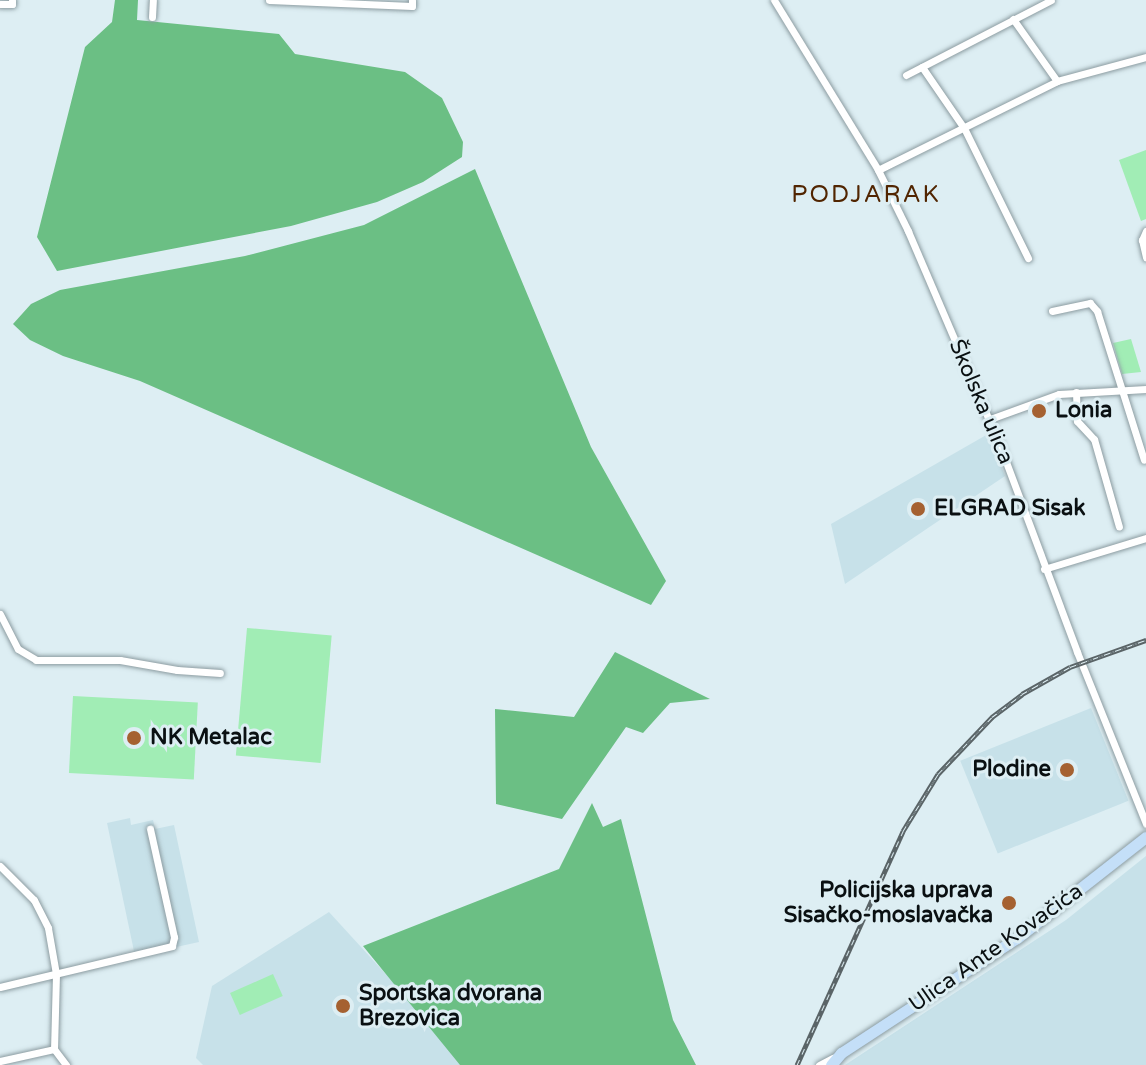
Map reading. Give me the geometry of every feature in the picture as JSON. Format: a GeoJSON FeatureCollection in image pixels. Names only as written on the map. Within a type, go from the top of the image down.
{"type":"FeatureCollection","features":[{"type":"Feature","properties":{"kind":"main road","name":"Ulica Ante Kovačića"},"geometry":{"type":"LineString","coordinates":[[831,1065],[841,1053],[1008,944],[1146,837]]}},
{"type":"Feature","properties":{"kind":"street"},"geometry":{"type":"LineString","coordinates":[[0,4],[12,4],[12,0]]}},
{"type":"Feature","properties":{"kind":"street"},"geometry":{"type":"LineString","coordinates":[[152,17],[153,0]]}},
{"type":"Feature","properties":{"kind":"street"},"geometry":{"type":"LineString","coordinates":[[269,0],[412,3]]}},
{"type":"Feature","properties":{"kind":"street","name":"Školska ulica"},"geometry":{"type":"LineString","coordinates":[[774,0],[878,170],[990,419],[1044,569],[1146,824]]}},
{"type":"Feature","properties":{"kind":"street"},"geometry":{"type":"LineString","coordinates":[[906,75],[1051,0]]}},
{"type":"Feature","properties":{"kind":"street"},"geometry":{"type":"LineString","coordinates":[[1013,19],[1057,81]]}},
{"type":"Feature","properties":{"kind":"street"},"geometry":{"type":"LineString","coordinates":[[878,170],[1057,81],[1146,57]]}},
{"type":"Feature","properties":{"kind":"street"},"geometry":{"type":"LineString","coordinates":[[922,67],[964,128],[1028,258]]}},
{"type":"Feature","properties":{"kind":"street"},"geometry":{"type":"LineString","coordinates":[[1146,231],[1142,240],[1146,258]]}},
{"type":"Feature","properties":{"kind":"street"},"geometry":{"type":"LineString","coordinates":[[1052,311],[1090,303],[1109,342],[1144,460]]}},
{"type":"Feature","properties":{"kind":"street"},"geometry":{"type":"LineString","coordinates":[[990,419],[1037,399],[1076,392],[1146,389]]}},
{"type":"Feature","properties":{"kind":"street"},"geometry":{"type":"LineString","coordinates":[[1076,392],[1077,421],[1094,439],[1119,527]]}},
{"type":"Feature","properties":{"kind":"street"},"geometry":{"type":"LineString","coordinates":[[1044,569],[1146,538]]}},
{"type":"Feature","properties":{"kind":"street"},"geometry":{"type":"LineString","coordinates":[[0,614],[18,649],[36,660],[120,660],[177,670],[220,673]]}},
{"type":"Feature","properties":{"kind":"street"},"geometry":{"type":"LineString","coordinates":[[0,987],[173,945],[150,829]]}},
{"type":"Feature","properties":{"kind":"street"},"geometry":{"type":"LineString","coordinates":[[0,866],[26,890],[42,915],[52,942],[56,974],[54,1049],[66,1065]]}},
{"type":"Feature","properties":{"kind":"street"},"geometry":{"type":"LineString","coordinates":[[0,1061],[54,1049]]}},
{"type":"Feature","properties":{"kind":"street"},"geometry":{"type":"LineString","coordinates":[[819,1065],[841,1053]]}},
{"type":"Feature","properties":{"kind":"shaded area"},"geometry":{"type":"Polygon","coordinates":[[[988,434],[1005,476],[845,584],[831,524],[988,434]]]}},
{"type":"Feature","properties":{"kind":"shaded area"},"geometry":{"type":"Polygon","coordinates":[[[1091,708],[1128,801],[998,854],[960,761],[1091,708]]]}},
{"type":"Feature","properties":{"kind":"shaded area"},"geometry":{"type":"Polygon","coordinates":[[[130,818],[131,825],[153,820],[155,829],[174,825],[199,942],[135,956],[107,823],[130,818]]]}},
{"type":"Feature","properties":{"kind":"shaded area"},"geometry":{"type":"Polygon","coordinates":[[[1146,856],[1146,1065],[845,1065],[1066,920],[1146,856]]]}},
{"type":"Feature","properties":{"kind":"shaded area"},"geometry":{"type":"Polygon","coordinates":[[[329,912],[469,1065],[203,1065],[196,1058],[212,986],[329,912]]]}},
{"type":"Feature","properties":{"kind":"green space"},"geometry":{"type":"Polygon","coordinates":[[[115,0],[138,0],[137,20],[279,34],[295,54],[405,72],[442,98],[463,142],[462,157],[423,182],[377,202],[291,226],[57,271],[37,237],[85,47],[112,22],[115,0]]]}},
{"type":"Feature","properties":{"kind":"green space"},"geometry":{"type":"Polygon","coordinates":[[[1146,150],[1146,219],[1141,221],[1119,160],[1146,150]]]}},
{"type":"Feature","properties":{"kind":"green space"},"geometry":{"type":"Polygon","coordinates":[[[475,169],[591,447],[666,581],[651,605],[140,381],[63,356],[30,340],[13,324],[31,304],[60,290],[245,256],[364,225],[475,169]]]}},
{"type":"Feature","properties":{"kind":"green space"},"geometry":{"type":"Polygon","coordinates":[[[1131,339],[1141,372],[1122,374],[1113,343],[1131,339]]]}},
{"type":"Feature","properties":{"kind":"green space"},"geometry":{"type":"Polygon","coordinates":[[[247,628],[332,635],[321,763],[236,756],[247,628]]]}},
{"type":"Feature","properties":{"kind":"green space"},"geometry":{"type":"Polygon","coordinates":[[[615,652],[710,699],[670,703],[643,733],[626,727],[562,819],[496,804],[495,709],[574,717],[615,652]]]}},
{"type":"Feature","properties":{"kind":"green space","name":"NK Metalac"},"geometry":{"type":"Polygon","coordinates":[[[73,696],[198,703],[194,779],[69,773],[73,696]]]}},
{"type":"Feature","properties":{"kind":"green space"},"geometry":{"type":"Polygon","coordinates":[[[592,803],[603,827],[621,819],[673,1020],[696,1065],[460,1065],[363,946],[559,869],[592,803]]]}},
{"type":"Feature","properties":{"kind":"green space"},"geometry":{"type":"Polygon","coordinates":[[[273,974],[283,996],[240,1015],[230,993],[273,974]]]}},
{"type":"Feature","properties":{"kind":"railway"},"geometry":{"type":"LineString","coordinates":[[797,1065],[903,831],[938,774],[992,717],[1022,694],[1070,667],[1146,640]]}},
{"type":"Feature","properties":{"kind":"place","name":"Lonia"},"geometry":{"type":"Point","coordinates":[1039,411]}},
{"type":"Feature","properties":{"kind":"place","name":"ELGRAD Sisak"},"geometry":{"type":"Point","coordinates":[918,509]}},
{"type":"Feature","properties":{"kind":"place","name":"NK Metalac"},"geometry":{"type":"Point","coordinates":[134,738]}},
{"type":"Feature","properties":{"kind":"place","name":"Plodine"},"geometry":{"type":"Point","coordinates":[1067,770]}},
{"type":"Feature","properties":{"kind":"place","name":"Policijska uprava Sisačko-moslavačka"},"geometry":{"type":"Point","coordinates":[1009,903]}},
{"type":"Feature","properties":{"kind":"place","name":"Sportska dvorana Brezovica"},"geometry":{"type":"Point","coordinates":[343,1006]}},
{"type":"Feature","properties":{"kind":"district","name":"PODJARAK"},"geometry":{"type":"Point","coordinates":[866,195]}}]}
